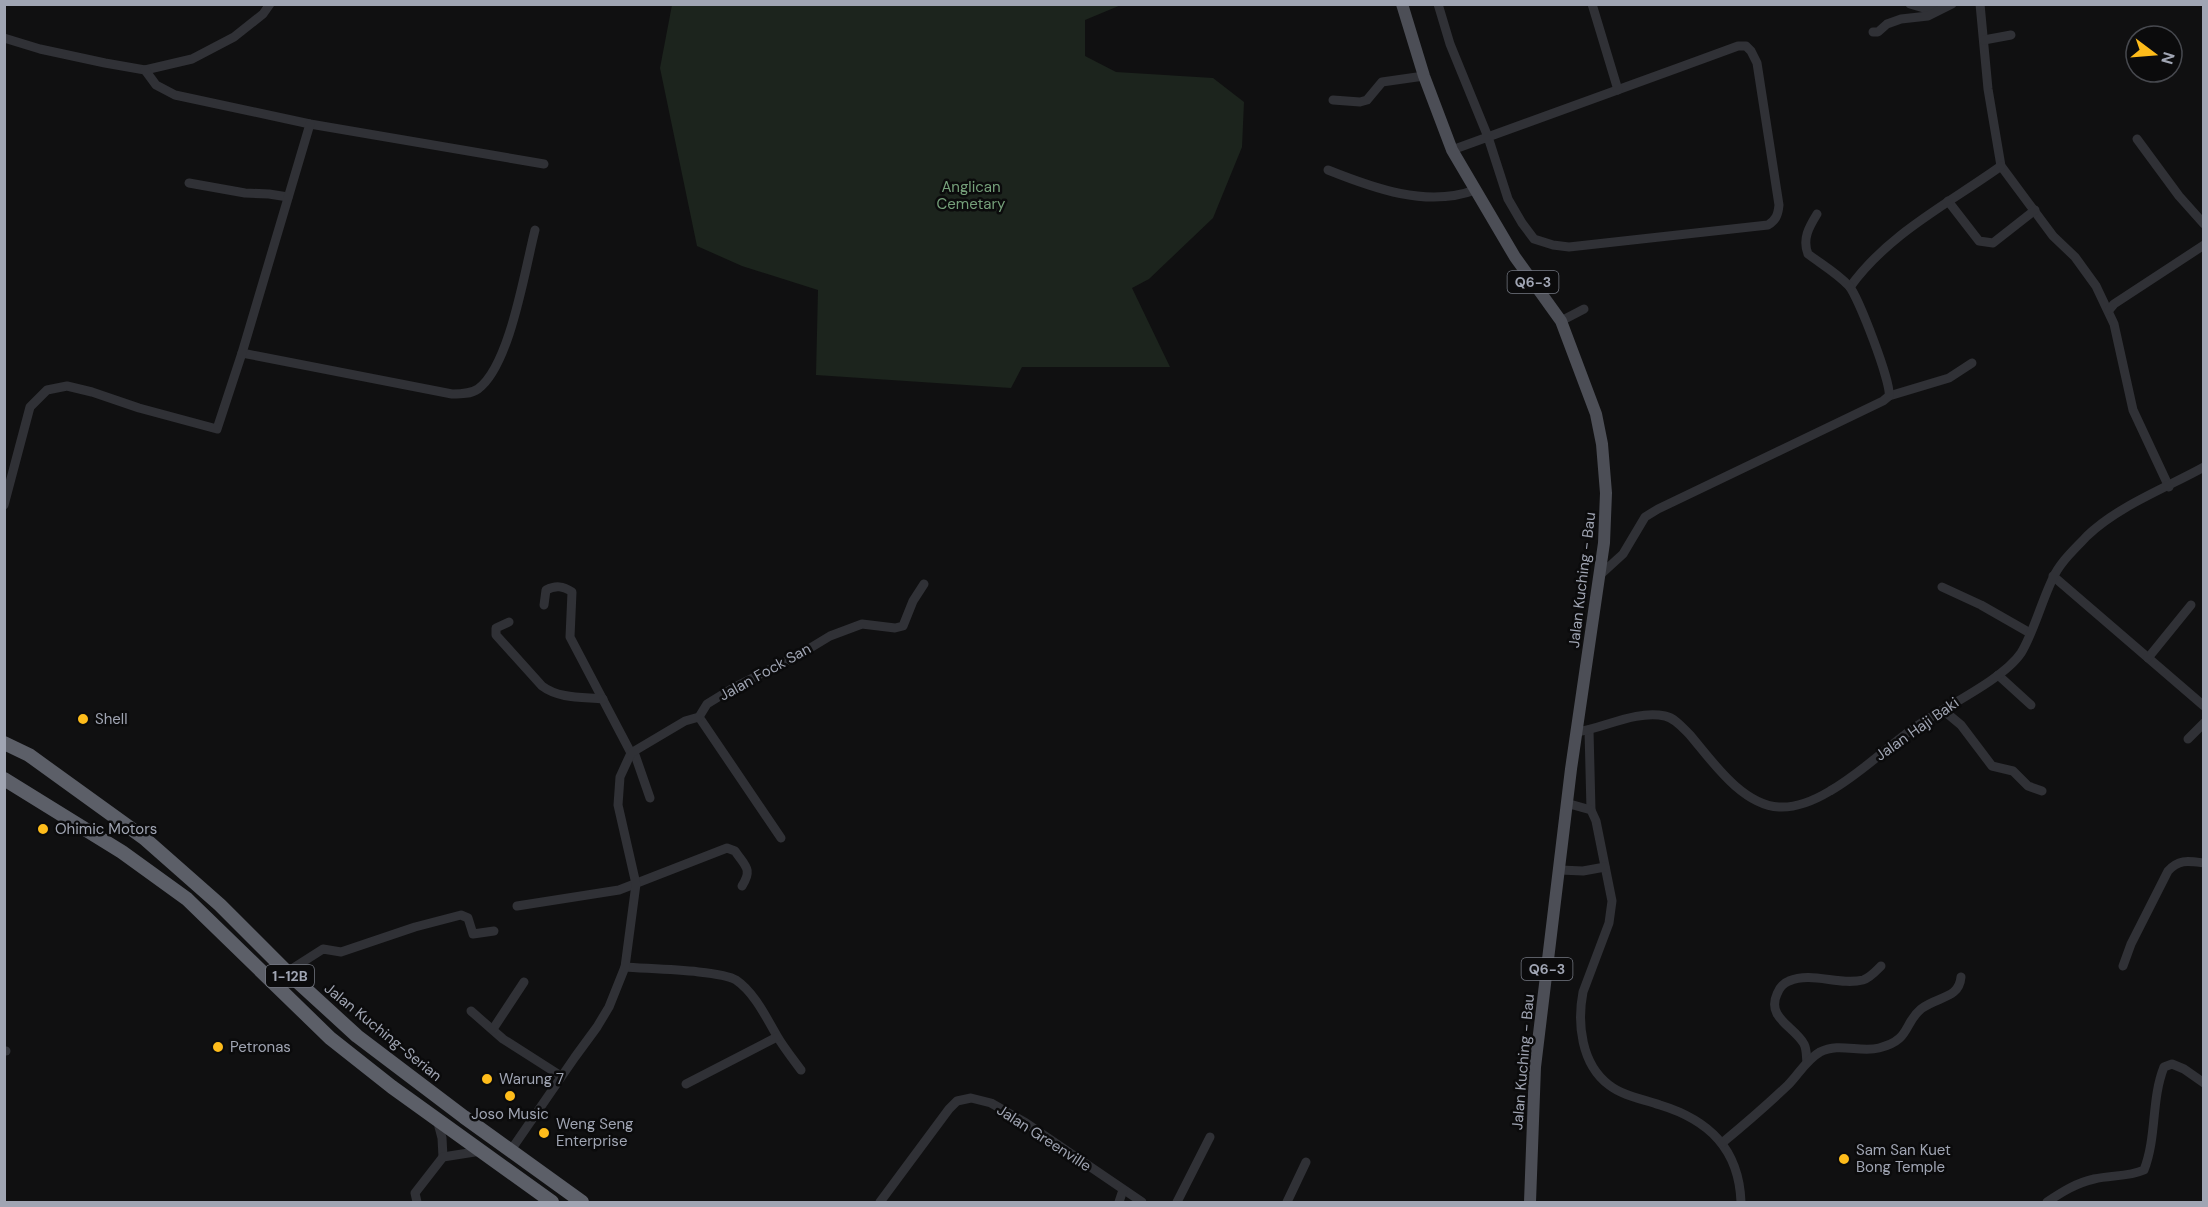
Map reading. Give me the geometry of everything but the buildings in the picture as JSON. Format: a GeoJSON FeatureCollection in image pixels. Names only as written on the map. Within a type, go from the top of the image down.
{"type":"FeatureCollection","features":[{"type":"Feature","properties":{"kind":"highway","name":"Jalan Kuching-Serian"},"geometry":{"type":"LineString","coordinates":[[4,743],[29,755],[144,838],[240,924],[329,1012],[382,1056],[582,1203]]}},
{"type":"Feature","properties":{"kind":"highway"},"geometry":{"type":"LineString","coordinates":[[4,779],[122,852],[187,899],[330,1038],[552,1203]]}},
{"type":"Feature","properties":{"kind":"main road","name":"Jalan Kuching - Bau"},"geometry":{"type":"LineString","coordinates":[[1402,4],[1424,76],[1452,150],[1515,257],[1561,321],[1596,414],[1602,444],[1606,493],[1604,543],[1583,731],[1566,803],[1560,870],[1535,1068],[1530,1203]]}},
{"type":"Feature","properties":{"kind":"street"},"geometry":{"type":"LineString","coordinates":[[4,38],[40,49],[145,70],[192,59],[234,37],[263,14],[270,4]]}},
{"type":"Feature","properties":{"kind":"street"},"geometry":{"type":"LineString","coordinates":[[1438,4],[1450,44],[1488,137],[1508,199],[1534,239],[1553,245],[1569,246],[1768,225],[1775,221],[1779,205],[1757,63],[1746,46],[1738,46],[1618,90],[1488,137],[1452,150]]}},
{"type":"Feature","properties":{"kind":"street"},"geometry":{"type":"LineString","coordinates":[[1592,4],[1618,90]]}},
{"type":"Feature","properties":{"kind":"street"},"geometry":{"type":"LineString","coordinates":[[1910,4],[1919,8],[1938,9],[1951,4]]}},
{"type":"Feature","properties":{"kind":"street"},"geometry":{"type":"LineString","coordinates":[[1873,32],[1878,32],[1894,21],[1928,16],[1951,4]]}},
{"type":"Feature","properties":{"kind":"street"},"geometry":{"type":"LineString","coordinates":[[1980,4],[1988,89],[2001,166],[2053,236],[2075,257],[2096,286],[2109,310],[2120,344],[2133,410],[2169,486]]}},
{"type":"Feature","properties":{"kind":"street"},"geometry":{"type":"LineString","coordinates":[[1984,40],[2011,35]]}},
{"type":"Feature","properties":{"kind":"street"},"geometry":{"type":"LineString","coordinates":[[145,70],[156,85],[175,95],[310,124],[544,164]]}},
{"type":"Feature","properties":{"kind":"street"},"geometry":{"type":"LineString","coordinates":[[1333,100],[1360,102],[1367,100],[1382,82],[1424,76]]}},
{"type":"Feature","properties":{"kind":"street"},"geometry":{"type":"LineString","coordinates":[[4,505],[30,407],[46,390],[67,386],[217,429],[310,124]]}},
{"type":"Feature","properties":{"kind":"street"},"geometry":{"type":"LineString","coordinates":[[2137,139],[2179,196],[2204,224]]}},
{"type":"Feature","properties":{"kind":"street"},"geometry":{"type":"LineString","coordinates":[[1850,287],[1866,265],[1888,246],[1948,201],[2001,166]]}},
{"type":"Feature","properties":{"kind":"street"},"geometry":{"type":"LineString","coordinates":[[1328,170],[1404,194],[1448,196],[1462,195],[1475,190]]}},
{"type":"Feature","properties":{"kind":"street"},"geometry":{"type":"LineString","coordinates":[[189,183],[245,193],[288,197]]}},
{"type":"Feature","properties":{"kind":"street"},"geometry":{"type":"LineString","coordinates":[[1948,201],[1979,241],[1986,243],[1993,243],[2035,210]]}},
{"type":"Feature","properties":{"kind":"street"},"geometry":{"type":"LineString","coordinates":[[1817,214],[1808,229],[1804,246],[1808,254],[1850,287],[1888,381],[1889,396]]}},
{"type":"Feature","properties":{"kind":"street"},"geometry":{"type":"LineString","coordinates":[[242,353],[452,394],[464,394],[477,390],[490,378],[506,345],[535,230]]}},
{"type":"Feature","properties":{"kind":"street"},"geometry":{"type":"LineString","coordinates":[[2109,310],[2114,304],[2204,245]]}},
{"type":"Feature","properties":{"kind":"street"},"geometry":{"type":"LineString","coordinates":[[1561,321],[1584,309]]}},
{"type":"Feature","properties":{"kind":"street"},"geometry":{"type":"LineString","coordinates":[[1600,575],[1623,554],[1645,517],[1778,450],[1883,401],[1889,396],[1949,378],[1972,363]]}},
{"type":"Feature","properties":{"kind":"street","name":"Jalan Haji Baki"},"geometry":{"type":"LineString","coordinates":[[1583,731],[1614,721],[1649,715],[1667,716],[1679,724],[1731,783],[1750,798],[1778,807],[1805,804],[1832,790],[1914,728],[2006,670],[2021,653],[2053,576],[2067,557],[2090,534],[2120,511],[2204,466]]}},
{"type":"Feature","properties":{"kind":"street"},"geometry":{"type":"LineString","coordinates":[[2053,576],[2204,706]]}},
{"type":"Feature","properties":{"kind":"street","name":"Jalan Fock San"},"geometry":{"type":"LineString","coordinates":[[632,752],[686,721],[699,717],[708,704],[830,636],[862,624],[895,628],[903,626],[912,601],[924,584]]}},
{"type":"Feature","properties":{"kind":"street"},"geometry":{"type":"LineString","coordinates":[[544,605],[546,590],[553,586],[565,587],[572,592],[570,637],[632,752],[650,798]]}},
{"type":"Feature","properties":{"kind":"street"},"geometry":{"type":"LineString","coordinates":[[1942,587],[1981,605],[2030,633]]}},
{"type":"Feature","properties":{"kind":"street"},"geometry":{"type":"LineString","coordinates":[[2148,658],[2191,605]]}},
{"type":"Feature","properties":{"kind":"street"},"geometry":{"type":"LineString","coordinates":[[509,622],[496,628],[495,635],[548,691],[603,699]]}},
{"type":"Feature","properties":{"kind":"street"},"geometry":{"type":"LineString","coordinates":[[1998,675],[2031,705]]}},
{"type":"Feature","properties":{"kind":"street"},"geometry":{"type":"LineString","coordinates":[[1943,710],[1961,725],[1992,766],[2013,771],[2028,786],[2042,791]]}},
{"type":"Feature","properties":{"kind":"street"},"geometry":{"type":"LineString","coordinates":[[699,717],[781,838]]}},
{"type":"Feature","properties":{"kind":"street"},"geometry":{"type":"LineString","coordinates":[[2188,739],[2204,723]]}},
{"type":"Feature","properties":{"kind":"street"},"geometry":{"type":"LineString","coordinates":[[1583,731],[1591,810],[1596,821],[1612,901],[1609,923],[1583,992],[1581,1004],[1580,1030],[1588,1054],[1596,1070],[1608,1084],[1634,1096],[1681,1111],[1704,1124],[1722,1143],[1732,1160],[1738,1178],[1741,1203]]}},
{"type":"Feature","properties":{"kind":"street"},"geometry":{"type":"LineString","coordinates":[[511,1150],[609,1008],[625,967],[636,884],[618,805],[620,777],[632,752]]}},
{"type":"Feature","properties":{"kind":"street"},"geometry":{"type":"LineString","coordinates":[[1566,803],[1591,810]]}},
{"type":"Feature","properties":{"kind":"street"},"geometry":{"type":"LineString","coordinates":[[517,906],[619,890],[727,848],[735,850],[748,870],[749,875],[742,886]]}},
{"type":"Feature","properties":{"kind":"street"},"geometry":{"type":"LineString","coordinates":[[2123,966],[2136,934],[2168,871],[2175,863],[2184,861],[2204,863]]}},
{"type":"Feature","properties":{"kind":"street"},"geometry":{"type":"LineString","coordinates":[[1560,870],[1583,871],[1605,867]]}},
{"type":"Feature","properties":{"kind":"street"},"geometry":{"type":"LineString","coordinates":[[287,972],[323,949],[341,952],[415,927],[461,915],[468,918],[473,934],[494,931]]}},
{"type":"Feature","properties":{"kind":"street"},"geometry":{"type":"LineString","coordinates":[[1807,1062],[1804,1044],[1785,1026],[1775,1008],[1775,1000],[1785,982],[1808,977],[1863,980],[1873,975],[1881,966]]}},
{"type":"Feature","properties":{"kind":"street"},"geometry":{"type":"LineString","coordinates":[[625,967],[707,973],[730,977],[746,989],[801,1070]]}},
{"type":"Feature","properties":{"kind":"street"},"geometry":{"type":"LineString","coordinates":[[1722,1143],[1780,1093],[1807,1062],[1830,1048],[1876,1049],[1890,1045],[1904,1035],[1920,1010],[1936,1000],[1957,992],[1961,977]]}},
{"type":"Feature","properties":{"kind":"street"},"geometry":{"type":"LineString","coordinates":[[493,1029],[524,982]]}},
{"type":"Feature","properties":{"kind":"street"},"geometry":{"type":"LineString","coordinates":[[471,1011],[503,1039],[561,1076]]}},
{"type":"Feature","properties":{"kind":"street"},"geometry":{"type":"LineString","coordinates":[[686,1084],[777,1037]]}},
{"type":"Feature","properties":{"kind":"street"},"geometry":{"type":"LineString","coordinates":[[2047,1203],[2073,1186],[2093,1179],[2134,1175],[2144,1170],[2153,1132],[2159,1080],[2164,1067],[2172,1064],[2184,1069],[2204,1083]]}},
{"type":"Feature","properties":{"kind":"street","name":"Jalan Greenville"},"geometry":{"type":"LineString","coordinates":[[880,1203],[949,1109],[957,1101],[971,1098],[991,1103],[1026,1123],[1142,1203]]}},
{"type":"Feature","properties":{"kind":"street"},"geometry":{"type":"LineString","coordinates":[[417,1203],[415,1193],[443,1157],[442,1137],[437,1119]]}},
{"type":"Feature","properties":{"kind":"street"},"geometry":{"type":"LineString","coordinates":[[1177,1203],[1210,1137]]}},
{"type":"Feature","properties":{"kind":"street"},"geometry":{"type":"LineString","coordinates":[[443,1157],[481,1151]]}},
{"type":"Feature","properties":{"kind":"street"},"geometry":{"type":"LineString","coordinates":[[1287,1203],[1306,1162]]}},
{"type":"Feature","properties":{"kind":"street"},"geometry":{"type":"LineString","coordinates":[[1119,1203],[1123,1190]]}},
{"type":"Feature","properties":{"kind":"green space","name":"Anglican Cemetary"},"geometry":{"type":"Polygon","coordinates":[[[672,5],[1121,5],[1085,20],[1085,56],[1116,72],[1213,78],[1244,102],[1242,147],[1213,218],[1149,279],[1132,288],[1170,367],[1022,367],[1011,388],[816,375],[818,290],[742,266],[697,246],[660,68],[672,5]]]}},
{"type":"Feature","properties":{"kind":"place","name":"Shell"},"geometry":{"type":"Point","coordinates":[83,719]}},
{"type":"Feature","properties":{"kind":"place","name":"Ohimic Motors"},"geometry":{"type":"Point","coordinates":[43,829]}},
{"type":"Feature","properties":{"kind":"place","name":"Petronas"},"geometry":{"type":"Point","coordinates":[218,1047]}},
{"type":"Feature","properties":{"kind":"place","name":"Warung 7"},"geometry":{"type":"Point","coordinates":[487,1079]}},
{"type":"Feature","properties":{"kind":"place","name":"Joso Music"},"geometry":{"type":"Point","coordinates":[510,1096]}},
{"type":"Feature","properties":{"kind":"place","name":"Weng Seng Enterprise"},"geometry":{"type":"Point","coordinates":[544,1133]}},
{"type":"Feature","properties":{"kind":"place","name":"Sam San Kuet Bong Temple"},"geometry":{"type":"Point","coordinates":[1844,1159]}}]}
